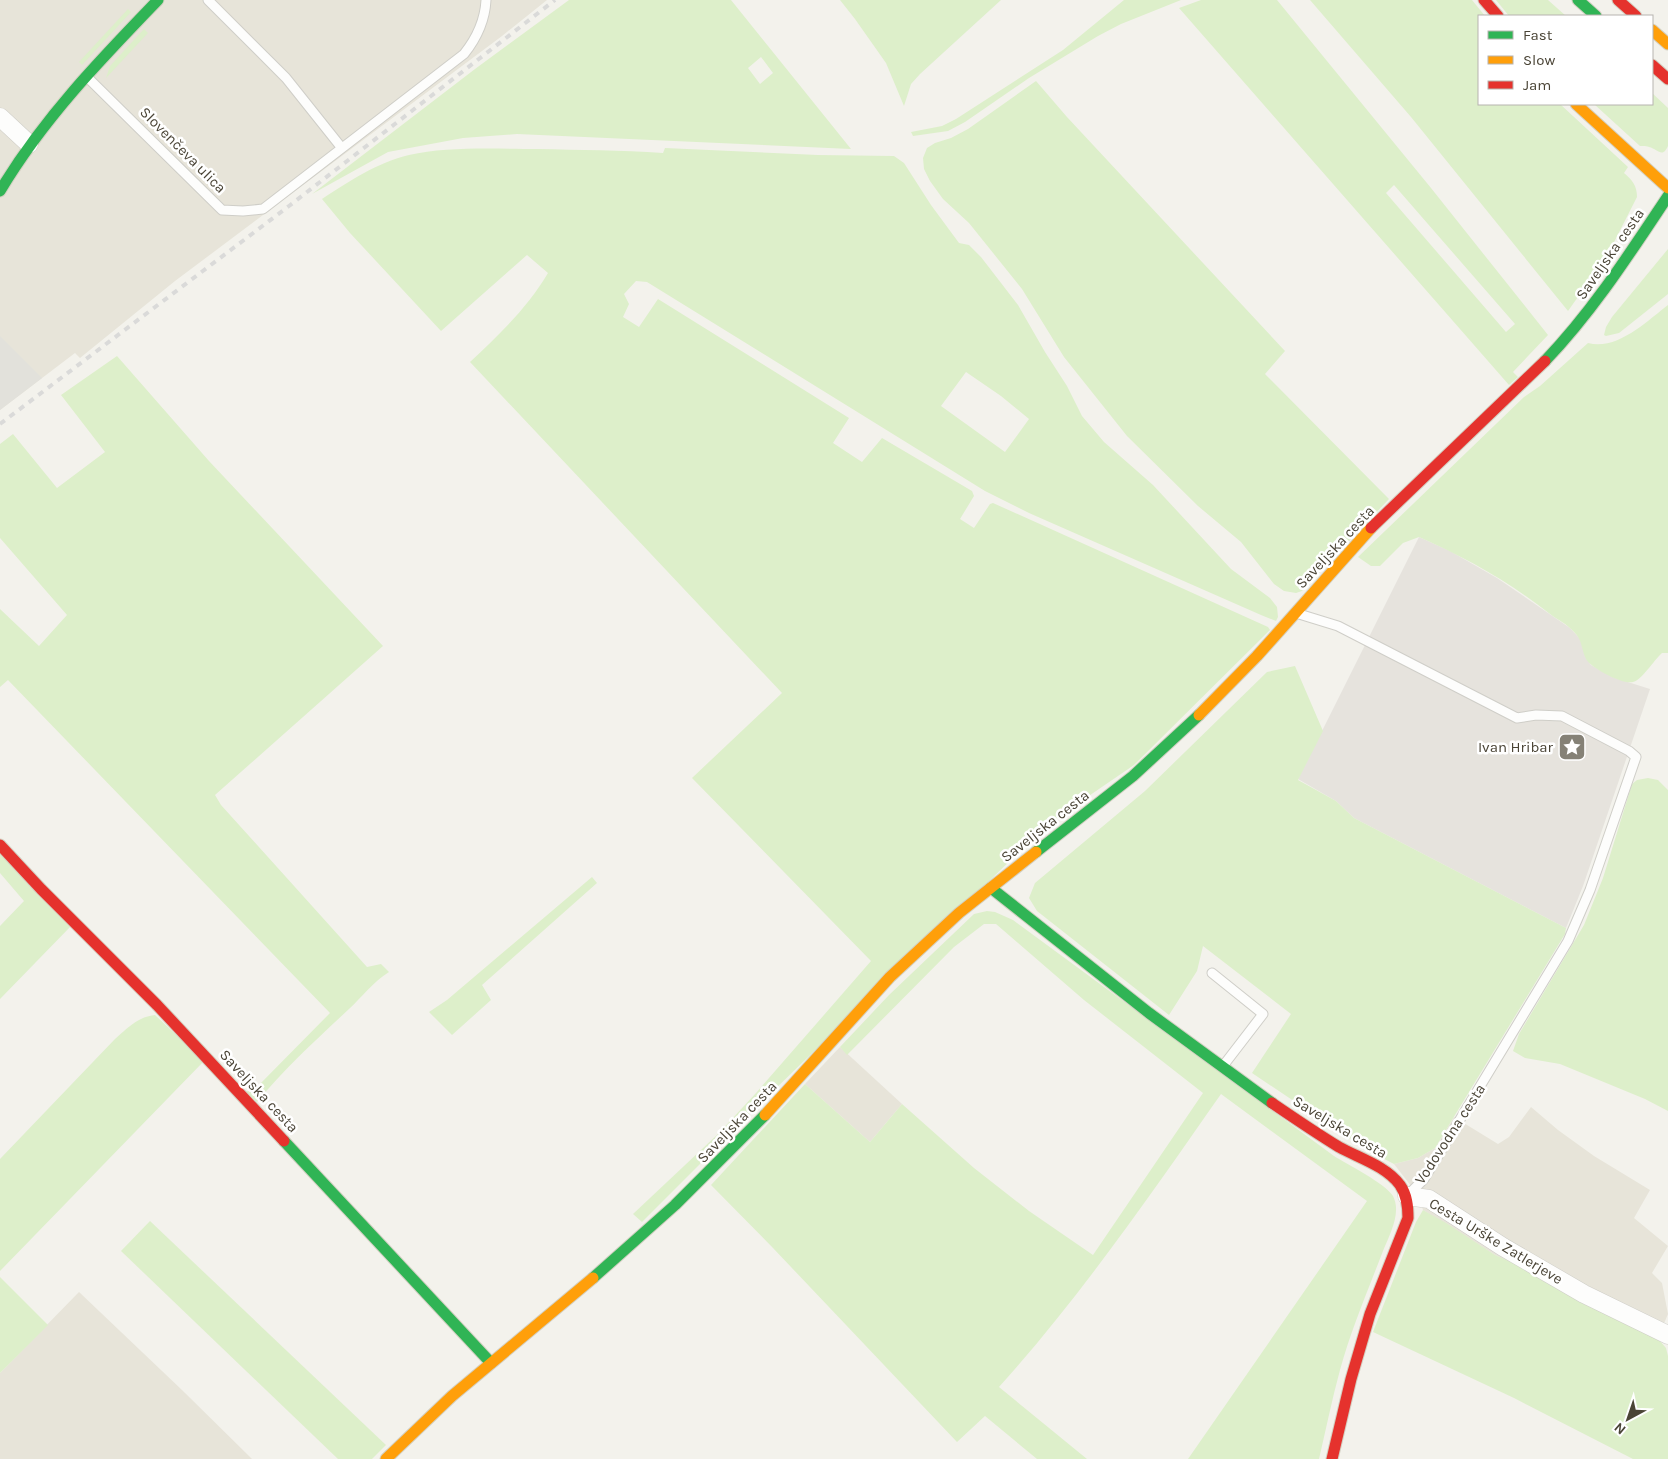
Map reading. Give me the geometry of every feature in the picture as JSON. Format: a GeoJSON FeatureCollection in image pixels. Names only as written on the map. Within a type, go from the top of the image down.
{"type":"FeatureCollection","features":[{"type":"Feature","properties":{"kind":"main road"},"geometry":{"type":"LineString","coordinates":[[0,192],[29,144],[61,104],[158,0]]}},
{"type":"Feature","properties":{"kind":"main road"},"geometry":{"type":"LineString","coordinates":[[1484,0],[1497,15]]}},
{"type":"Feature","properties":{"kind":"main road"},"geometry":{"type":"LineString","coordinates":[[1578,0],[1595,15]]}},
{"type":"Feature","properties":{"kind":"main road"},"geometry":{"type":"LineString","coordinates":[[1618,0],[1635,15]]}},
{"type":"Feature","properties":{"kind":"main road"},"geometry":{"type":"LineString","coordinates":[[1653,31],[1668,44]]}},
{"type":"Feature","properties":{"kind":"main road"},"geometry":{"type":"LineString","coordinates":[[1653,66],[1668,79]]}},
{"type":"Feature","properties":{"kind":"main road"},"geometry":{"type":"LineString","coordinates":[[1577,105],[1668,188]]}},
{"type":"Feature","properties":{"kind":"main road","name":"Saveljska cesta"},"geometry":{"type":"LineString","coordinates":[[386,1459],[452,1396],[615,1260],[687,1194],[752,1129],[890,978],[959,913],[1110,794],[1166,747],[1216,699],[1258,656],[1378,521],[1515,391],[1566,339],[1604,291],[1668,196]]}},
{"type":"Feature","properties":{"kind":"main road","name":"Saveljska cesta"},"geometry":{"type":"LineString","coordinates":[[0,845],[41,889],[164,1012],[491,1363]]}},
{"type":"Feature","properties":{"kind":"main road","name":"Saveljska cesta"},"geometry":{"type":"LineString","coordinates":[[991,888],[1172,1031],[1313,1131],[1387,1173],[1400,1184],[1407,1196]]}},
{"type":"Feature","properties":{"kind":"main road","name":"Cesta Urške Zatlerjeve"},"geometry":{"type":"LineString","coordinates":[[1332,1459],[1351,1379],[1370,1314],[1408,1218],[1407,1196]]}},
{"type":"Feature","properties":{"kind":"street"},"geometry":{"type":"LineString","coordinates":[[0,117],[29,144]]}},
{"type":"Feature","properties":{"kind":"street","name":"Cesta Urške Zatlerjeve"},"geometry":{"type":"LineString","coordinates":[[1407,1196],[1429,1199],[1503,1247],[1584,1294],[1668,1335]]}},
{"type":"Feature","properties":{"kind":"lane"},"geometry":{"type":"LineString","coordinates":[[208,0],[286,78],[342,148]]}},
{"type":"Feature","properties":{"kind":"lane","name":"Slovenčeva ulica"},"geometry":{"type":"LineString","coordinates":[[87,76],[222,210],[242,211],[263,208],[464,54],[480,27],[486,0]]}},
{"type":"Feature","properties":{"kind":"lane","name":"Vodovodna cesta"},"geometry":{"type":"LineString","coordinates":[[1295,613],[1338,626],[1517,718],[1536,715],[1562,716],[1629,751],[1636,757],[1590,890],[1568,941],[1424,1179],[1407,1196]]}},
{"type":"Feature","properties":{"kind":"lane"},"geometry":{"type":"LineString","coordinates":[[1212,973],[1263,1014],[1222,1068]]}},
{"type":"Feature","properties":{"kind":"shaded area"},"geometry":{"type":"Polygon","coordinates":[[[0,0],[547,0],[502,36],[175,281],[80,358],[75,353],[0,410],[0,0]]]}},
{"type":"Feature","properties":{"kind":"shaded area"},"geometry":{"type":"Polygon","coordinates":[[[0,336],[42,378],[0,410],[0,336]]]}},
{"type":"Feature","properties":{"kind":"shaded area"},"geometry":{"type":"Polygon","coordinates":[[[1419,537],[1450,551],[1497,578],[1570,628],[1582,641],[1586,658],[1591,665],[1615,678],[1650,689],[1583,886],[1566,928],[1354,818],[1336,801],[1298,779],[1419,537]]]}},
{"type":"Feature","properties":{"kind":"shaded area"},"geometry":{"type":"Polygon","coordinates":[[[840,1047],[902,1104],[870,1142],[805,1084],[840,1047]]]}},
{"type":"Feature","properties":{"kind":"shaded area"},"geometry":{"type":"Polygon","coordinates":[[[1531,1107],[1558,1130],[1594,1156],[1650,1190],[1634,1218],[1668,1246],[1652,1273],[1662,1283],[1668,1314],[1662,1328],[1495,1255],[1423,1210],[1418,1195],[1394,1164],[1418,1158],[1435,1148],[1454,1117],[1498,1144],[1509,1137],[1531,1107]]]}},
{"type":"Feature","properties":{"kind":"shaded area"},"geometry":{"type":"Polygon","coordinates":[[[79,1292],[252,1459],[0,1459],[0,1373],[79,1292]]]}},
{"type":"Feature","properties":{"kind":"green space"},"geometry":{"type":"Polygon","coordinates":[[[569,0],[731,0],[851,149],[517,134],[463,138],[388,152],[312,194],[475,69],[569,0]],[[761,57],[748,68],[760,84],[773,73],[761,57]]]}},
{"type":"Feature","properties":{"kind":"green space"},"geometry":{"type":"Polygon","coordinates":[[[840,0],[1001,0],[920,74],[911,84],[904,106],[886,63],[840,0]]]}},
{"type":"Feature","properties":{"kind":"green space"},"geometry":{"type":"Polygon","coordinates":[[[1124,0],[1181,0],[1121,24],[1098,36],[948,131],[913,136],[911,132],[942,126],[956,119],[1063,50],[1124,0]]]}},
{"type":"Feature","properties":{"kind":"green space"},"geometry":{"type":"Polygon","coordinates":[[[1201,0],[1277,0],[1548,335],[1513,372],[1518,377],[1509,385],[1179,8],[1201,0]],[[1394,185],[1386,193],[1506,332],[1515,324],[1394,185]]]}},
{"type":"Feature","properties":{"kind":"green space"},"geometry":{"type":"Polygon","coordinates":[[[1310,0],[1472,0],[1484,15],[1478,15],[1478,105],[1561,105],[1628,167],[1624,173],[1634,183],[1637,197],[1607,256],[1568,311],[1411,117],[1310,0]]]}},
{"type":"Feature","properties":{"kind":"green space"},"geometry":{"type":"Polygon","coordinates":[[[1496,0],[1548,0],[1565,15],[1508,15],[1496,0]]]}},
{"type":"Feature","properties":{"kind":"green space"},"geometry":{"type":"Polygon","coordinates":[[[128,9],[131,12],[82,65],[79,62],[128,9]]]}},
{"type":"Feature","properties":{"kind":"green space"},"geometry":{"type":"Polygon","coordinates":[[[144,29],[148,33],[106,78],[110,66],[144,29]]]}},
{"type":"Feature","properties":{"kind":"green space"},"geometry":{"type":"Polygon","coordinates":[[[1036,81],[1067,117],[1285,351],[1265,374],[1389,499],[1302,591],[1296,593],[1284,591],[1274,584],[1241,542],[1198,506],[1127,436],[1064,357],[1022,289],[969,223],[943,199],[930,181],[924,169],[923,158],[927,148],[968,129],[1036,81]]]}},
{"type":"Feature","properties":{"kind":"green space"},"geometry":{"type":"Polygon","coordinates":[[[1653,94],[1668,108],[1668,146],[1662,153],[1652,148],[1640,146],[1595,105],[1653,105],[1653,94]]]}},
{"type":"Feature","properties":{"kind":"green space"},"geometry":{"type":"Polygon","coordinates":[[[665,148],[818,155],[894,156],[904,163],[931,205],[959,243],[969,245],[981,257],[1018,305],[1067,386],[1082,416],[1104,442],[1153,485],[1231,569],[1270,598],[1277,607],[1278,617],[1276,621],[1261,615],[1029,513],[985,491],[647,282],[636,281],[624,294],[629,304],[623,317],[639,327],[658,299],[849,418],[833,443],[862,462],[882,438],[972,491],[974,496],[960,519],[974,528],[990,504],[993,503],[1268,627],[1270,630],[1134,765],[1061,815],[1020,851],[767,1097],[642,1222],[633,1214],[718,1134],[871,961],[692,778],[782,693],[470,362],[522,309],[548,273],[527,255],[441,331],[350,233],[322,199],[353,179],[386,162],[424,152],[456,149],[490,149],[600,150],[663,153],[665,148]],[[966,372],[941,406],[1005,452],[1029,419],[1001,396],[966,372]]]}},
{"type":"Feature","properties":{"kind":"green space"},"geometry":{"type":"Polygon","coordinates":[[[1668,249],[1668,294],[1619,333],[1604,335],[1612,317],[1668,249]]]}},
{"type":"Feature","properties":{"kind":"green space"},"geometry":{"type":"Polygon","coordinates":[[[1668,305],[1668,653],[1662,653],[1640,678],[1633,682],[1622,681],[1600,671],[1586,659],[1579,639],[1565,624],[1487,571],[1419,537],[1403,543],[1380,566],[1371,566],[1358,557],[1524,397],[1540,386],[1588,343],[1610,343],[1621,339],[1668,305]]]}},
{"type":"Feature","properties":{"kind":"green space"},"geometry":{"type":"Polygon","coordinates":[[[117,356],[209,461],[383,646],[215,795],[221,805],[367,967],[381,964],[389,972],[373,985],[302,1054],[257,1102],[246,1092],[259,1085],[330,1013],[8,680],[0,687],[0,609],[39,646],[67,615],[0,538],[0,444],[13,434],[57,488],[105,452],[61,395],[117,356]]]}},
{"type":"Feature","properties":{"kind":"green space"},"geometry":{"type":"Polygon","coordinates":[[[1295,666],[1323,731],[1298,780],[1336,801],[1354,818],[1566,928],[1565,934],[1435,1148],[1418,1158],[1394,1164],[1365,1149],[1252,1073],[1291,1014],[1203,946],[1197,971],[1169,1015],[1037,911],[1029,898],[1035,883],[1145,791],[1267,672],[1295,666]]]}},
{"type":"Feature","properties":{"kind":"green space"},"geometry":{"type":"Polygon","coordinates":[[[1648,778],[1658,780],[1668,790],[1668,1111],[1645,1099],[1560,1064],[1525,1058],[1513,1051],[1519,1034],[1584,925],[1603,878],[1632,784],[1637,780],[1648,778]]]}},
{"type":"Feature","properties":{"kind":"green space"},"geometry":{"type":"Polygon","coordinates":[[[0,853],[71,926],[0,999],[0,926],[24,901],[0,873],[0,853]]]}},
{"type":"Feature","properties":{"kind":"green space"},"geometry":{"type":"Polygon","coordinates":[[[592,877],[597,883],[482,985],[491,1000],[452,1035],[429,1012],[447,1000],[592,877]]]}},
{"type":"Feature","properties":{"kind":"green space"},"geometry":{"type":"Polygon","coordinates":[[[987,911],[995,912],[1013,920],[1334,1156],[1375,1180],[1393,1196],[1396,1210],[1394,1224],[1344,1355],[1319,1459],[1188,1459],[1367,1201],[1221,1094],[1142,1207],[1087,1281],[999,1387],[1087,1459],[1037,1459],[985,1416],[957,1442],[711,1185],[805,1084],[870,1142],[902,1104],[974,1168],[1029,1211],[1093,1255],[1203,1093],[1084,1000],[996,924],[984,924],[954,947],[847,1055],[840,1047],[889,995],[974,914],[987,911]]]}},
{"type":"Feature","properties":{"kind":"green space"},"geometry":{"type":"Polygon","coordinates":[[[155,1015],[204,1061],[0,1271],[0,1159],[115,1039],[143,1018],[155,1015]]]}},
{"type":"Feature","properties":{"kind":"green space"},"geometry":{"type":"Polygon","coordinates":[[[1423,1210],[1495,1255],[1531,1271],[1653,1333],[1666,1348],[1668,1356],[1668,1459],[1633,1459],[1514,1398],[1373,1332],[1416,1222],[1423,1210]]]}},
{"type":"Feature","properties":{"kind":"green space"},"geometry":{"type":"Polygon","coordinates":[[[150,1221],[386,1445],[372,1459],[338,1459],[121,1251],[150,1221]]]}},
{"type":"Feature","properties":{"kind":"green space"},"geometry":{"type":"Polygon","coordinates":[[[0,1277],[48,1325],[0,1373],[0,1277]]]}},
{"type":"Feature","properties":{"kind":"railway"},"geometry":{"type":"LineString","coordinates":[[0,424],[289,206],[555,0]]}},
{"type":"Feature","properties":{"kind":"traffic: fast"},"geometry":{"type":"LineString","coordinates":[[0,191],[35,139],[73,91],[158,0]]}},
{"type":"Feature","properties":{"kind":"traffic: fast"},"geometry":{"type":"LineString","coordinates":[[1578,0],[1595,15]]}},
{"type":"Feature","properties":{"kind":"traffic: fast"},"geometry":{"type":"LineString","coordinates":[[1545,361],[1595,302],[1668,196]]}},
{"type":"Feature","properties":{"kind":"traffic: fast"},"geometry":{"type":"LineString","coordinates":[[1036,852],[1133,776],[1199,715]]}},
{"type":"Feature","properties":{"kind":"traffic: fast"},"geometry":{"type":"LineString","coordinates":[[991,888],[1149,1013],[1272,1103]]}},
{"type":"Feature","properties":{"kind":"traffic: fast"},"geometry":{"type":"LineString","coordinates":[[593,1278],[675,1205],[765,1115]]}},
{"type":"Feature","properties":{"kind":"traffic: fast"},"geometry":{"type":"LineString","coordinates":[[284,1141],[491,1363]]}},
{"type":"Feature","properties":{"kind":"traffic: slow"},"geometry":{"type":"LineString","coordinates":[[1653,31],[1668,44]]}},
{"type":"Feature","properties":{"kind":"traffic: slow"},"geometry":{"type":"LineString","coordinates":[[1577,105],[1668,188]]}},
{"type":"Feature","properties":{"kind":"traffic: slow"},"geometry":{"type":"LineString","coordinates":[[1199,715],[1257,656],[1371,528]]}},
{"type":"Feature","properties":{"kind":"traffic: slow"},"geometry":{"type":"LineString","coordinates":[[765,1115],[890,977],[959,913],[1036,852]]}},
{"type":"Feature","properties":{"kind":"traffic: slow"},"geometry":{"type":"LineString","coordinates":[[386,1459],[452,1396],[593,1278]]}},
{"type":"Feature","properties":{"kind":"traffic: jam"},"geometry":{"type":"LineString","coordinates":[[1484,0],[1497,15]]}},
{"type":"Feature","properties":{"kind":"traffic: jam"},"geometry":{"type":"LineString","coordinates":[[1618,0],[1635,15]]}},
{"type":"Feature","properties":{"kind":"traffic: jam"},"geometry":{"type":"LineString","coordinates":[[1653,66],[1668,79]]}},
{"type":"Feature","properties":{"kind":"traffic: jam"},"geometry":{"type":"LineString","coordinates":[[1371,528],[1545,361]]}},
{"type":"Feature","properties":{"kind":"traffic: jam"},"geometry":{"type":"LineString","coordinates":[[0,845],[41,889],[157,1005],[284,1141]]}},
{"type":"Feature","properties":{"kind":"traffic: jam"},"geometry":{"type":"LineString","coordinates":[[1272,1103],[1339,1147],[1372,1163],[1394,1178],[1400,1185],[1407,1201],[1408,1218],[1370,1314],[1351,1379],[1332,1459]]}},
{"type":"Feature","properties":{"kind":"place","name":"Ivan Hribar"},"geometry":{"type":"Point","coordinates":[1572,747]}}]}
